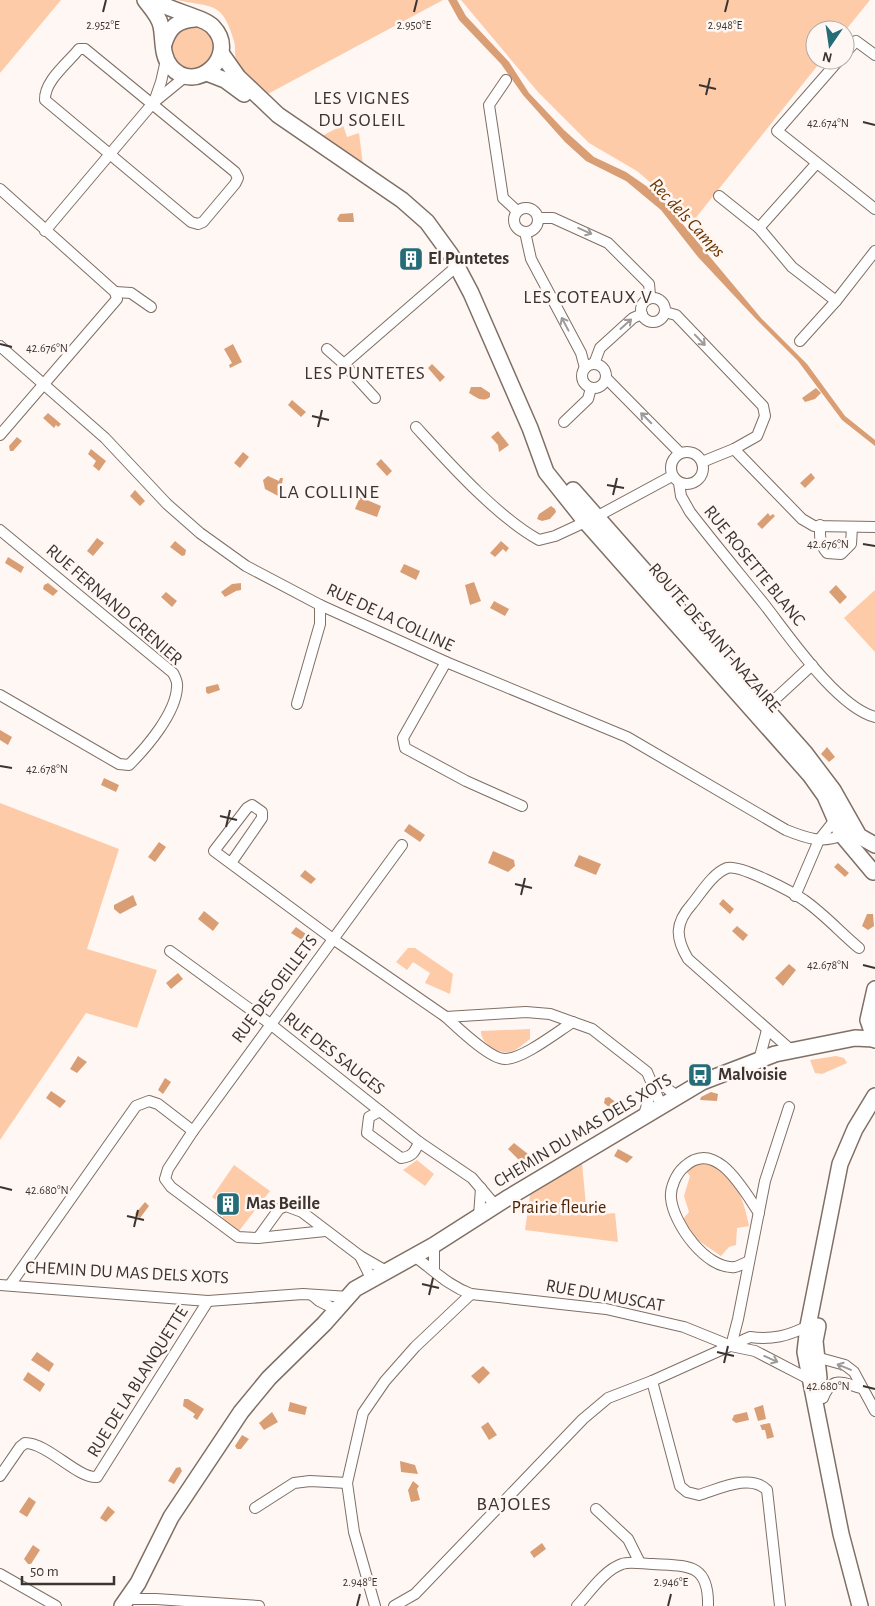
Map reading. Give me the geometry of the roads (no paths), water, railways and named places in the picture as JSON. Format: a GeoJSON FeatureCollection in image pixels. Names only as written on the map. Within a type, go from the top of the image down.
{"type":"FeatureCollection","features":[{"type":"Feature","properties":{"kind":"street"},"geometry":{"type":"LineString","coordinates":[[145,0],[154,10],[161,24],[166,60],[161,82],[153,103]]}},
{"type":"Feature","properties":{"kind":"street"},"geometry":{"type":"LineString","coordinates":[[154,0],[167,8],[205,21],[218,34],[221,53],[214,68],[207,73],[186,76],[178,73],[166,60]]}},
{"type":"Feature","properties":{"kind":"street"},"geometry":{"type":"LineString","coordinates":[[164,44],[171,28],[178,22],[195,19]]}},
{"type":"Feature","properties":{"kind":"street"},"geometry":{"type":"LineString","coordinates":[[855,42],[875,56]]}},
{"type":"Feature","properties":{"kind":"street"},"geometry":{"type":"LineString","coordinates":[[79,49],[85,49],[153,103],[235,172],[238,178],[203,222],[198,224],[191,222],[45,100],[45,92],[79,49]]}},
{"type":"Feature","properties":{"kind":"street","name":"ROUTE DE SAINT-NAZAIRE"},"geometry":{"type":"LineString","coordinates":[[221,53],[238,77],[278,115],[402,200],[427,222],[454,260],[492,338],[530,428],[546,472],[762,711],[817,768],[833,790],[848,832],[874,874]]}},
{"type":"Feature","properties":{"kind":"street"},"geometry":{"type":"LineString","coordinates":[[830,70],[777,131],[875,210]]}},
{"type":"Feature","properties":{"kind":"street","name":"ROUTE DE SAINT-NAZAIRE"},"geometry":{"type":"LineString","coordinates":[[207,73],[238,88],[280,125],[392,201],[454,260]]}},
{"type":"Feature","properties":{"kind":"street"},"geometry":{"type":"LineString","coordinates":[[46,231],[153,103],[186,76]]}},
{"type":"Feature","properties":{"kind":"street"},"geometry":{"type":"LineString","coordinates":[[506,80],[489,105],[503,198],[517,211]]}},
{"type":"Feature","properties":{"kind":"street"},"geometry":{"type":"LineString","coordinates":[[759,228],[816,164]]}},
{"type":"Feature","properties":{"kind":"street"},"geometry":{"type":"LineString","coordinates":[[0,189],[115,292],[131,293],[151,307]]}},
{"type":"Feature","properties":{"kind":"street"},"geometry":{"type":"LineString","coordinates":[[719,196],[759,228],[792,267],[836,301]]}},
{"type":"Feature","properties":{"kind":"street"},"geometry":{"type":"LineString","coordinates":[[517,211],[530,208],[534,210],[539,218],[537,226],[524,232]]}},
{"type":"Feature","properties":{"kind":"street"},"geometry":{"type":"LineString","coordinates":[[517,211],[514,221],[516,226],[524,232],[531,259],[580,353],[590,366],[604,368],[606,378],[680,453]]}},
{"type":"Feature","properties":{"kind":"street"},"geometry":{"type":"LineString","coordinates":[[539,218],[553,218],[608,243],[649,284],[650,295],[642,305],[642,314],[645,319],[655,322],[660,321],[665,312],[661,301],[648,299]]}},
{"type":"Feature","properties":{"kind":"street"},"geometry":{"type":"LineString","coordinates":[[800,341],[836,301],[875,251]]}},
{"type":"Feature","properties":{"kind":"street"},"geometry":{"type":"LineString","coordinates":[[344,364],[454,260]]}},
{"type":"Feature","properties":{"kind":"street"},"geometry":{"type":"LineString","coordinates":[[0,435],[116,302],[115,292]]}},
{"type":"Feature","properties":{"kind":"street"},"geometry":{"type":"LineString","coordinates":[[665,312],[676,315],[763,406],[765,416],[757,436],[734,449],[702,462]]}},
{"type":"Feature","properties":{"kind":"street"},"geometry":{"type":"LineString","coordinates":[[606,378],[601,386],[591,388],[583,382],[582,377],[600,348],[633,318],[642,314]]}},
{"type":"Feature","properties":{"kind":"street","name":"RUE DE LA COLLINE"},"geometry":{"type":"LineString","coordinates":[[0,346],[105,438],[166,504],[200,533],[246,566],[320,605],[446,662],[627,737],[786,830],[808,839],[819,840],[848,832]]}},
{"type":"Feature","properties":{"kind":"street"},"geometry":{"type":"LineString","coordinates":[[328,349],[375,398]]}},
{"type":"Feature","properties":{"kind":"street"},"geometry":{"type":"LineString","coordinates":[[564,422],[588,399],[591,388]]}},
{"type":"Feature","properties":{"kind":"street"},"geometry":{"type":"LineString","coordinates":[[416,427],[446,461],[526,533],[539,540],[555,536],[676,479]]}},
{"type":"Feature","properties":{"kind":"street"},"geometry":{"type":"LineString","coordinates":[[734,449],[802,519],[814,526],[875,527]]}},
{"type":"Feature","properties":{"kind":"street"},"geometry":{"type":"LineString","coordinates":[[685,451],[695,454],[702,462],[702,473],[696,482],[685,484],[676,479],[670,470],[672,460],[685,451]]}},
{"type":"Feature","properties":{"kind":"street","name":"RUE ROSETTE BLANC"},"geometry":{"type":"LineString","coordinates":[[676,479],[681,496],[690,512],[812,665],[852,706],[863,714],[875,717]]}},
{"type":"Feature","properties":{"kind":"street"},"geometry":{"type":"LineString","coordinates":[[820,525],[819,542],[827,553],[841,554],[851,544],[852,527]]}},
{"type":"Feature","properties":{"kind":"street","name":"RUE FERNAND GRENIER"},"geometry":{"type":"LineString","coordinates":[[0,530],[173,673],[178,685],[176,700],[169,713],[139,756],[129,765],[119,764],[0,695]]}},
{"type":"Feature","properties":{"kind":"street"},"geometry":{"type":"LineString","coordinates":[[297,704],[320,624],[320,605]]}},
{"type":"Feature","properties":{"kind":"street"},"geometry":{"type":"LineString","coordinates":[[446,662],[403,738],[405,748],[466,781],[522,806]]}},
{"type":"Feature","properties":{"kind":"street"},"geometry":{"type":"LineString","coordinates":[[762,711],[812,665]]}},
{"type":"Feature","properties":{"kind":"street","name":"ROUTE DE SAINT-NAZAIRE"},"geometry":{"type":"LineString","coordinates":[[762,711],[825,796],[834,821],[848,832],[875,845]]}},
{"type":"Feature","properties":{"kind":"street"},"geometry":{"type":"LineString","coordinates":[[231,863],[262,818],[262,812],[252,805],[247,808],[214,851],[333,939],[446,1018],[492,1055],[504,1059],[516,1057],[572,1022]]}},
{"type":"Feature","properties":{"kind":"street"},"geometry":{"type":"LineString","coordinates":[[795,896],[819,840],[834,821]]}},
{"type":"Feature","properties":{"kind":"street","name":"RUE DES OEILLETS"},"geometry":{"type":"LineString","coordinates":[[258,1238],[238,1237],[171,1188],[165,1179],[168,1170],[193,1131],[269,1024],[402,845]]}},
{"type":"Feature","properties":{"kind":"street"},"geometry":{"type":"LineString","coordinates":[[791,1050],[766,1036],[688,959],[680,945],[678,928],[683,915],[719,873],[728,868],[758,877],[804,900],[859,948]]}},
{"type":"Feature","properties":{"kind":"street","name":"RUE DES SAUGES"},"geometry":{"type":"LineString","coordinates":[[170,951],[269,1024],[419,1142],[472,1178],[481,1188],[501,1202]]}},
{"type":"Feature","properties":{"kind":"street"},"geometry":{"type":"LineString","coordinates":[[855,1038],[868,1020],[875,989]]}},
{"type":"Feature","properties":{"kind":"street"},"geometry":{"type":"LineString","coordinates":[[446,1018],[526,1012],[550,1014],[592,1029],[647,1072],[661,1105]]}},
{"type":"Feature","properties":{"kind":"street"},"geometry":{"type":"LineString","coordinates":[[868,1020],[874,1040]]}},
{"type":"Feature","properties":{"kind":"street"},"geometry":{"type":"LineString","coordinates":[[766,1036],[775,1054]]}},
{"type":"Feature","properties":{"kind":"street"},"geometry":{"type":"LineString","coordinates":[[759,1060],[766,1036]]}},
{"type":"Feature","properties":{"kind":"street","name":"CHEMIN DU MAS DELS XOTS"},"geometry":{"type":"LineString","coordinates":[[124,1603],[138,1583],[171,1517],[241,1412],[269,1378],[338,1310],[355,1289],[434,1245],[501,1202],[702,1082],[775,1054],[791,1050],[855,1038],[874,1040]]}},
{"type":"Feature","properties":{"kind":"street"},"geometry":{"type":"LineString","coordinates":[[653,1085],[665,1087],[677,1096]]}},
{"type":"Feature","properties":{"kind":"street"},"geometry":{"type":"LineString","coordinates":[[643,1118],[653,1085]]}},
{"type":"Feature","properties":{"kind":"street"},"geometry":{"type":"LineString","coordinates":[[860,1606],[841,1534],[805,1352],[808,1326],[840,1164],[851,1138],[875,1096]]}},
{"type":"Feature","properties":{"kind":"street"},"geometry":{"type":"LineString","coordinates":[[5,1285],[136,1106],[149,1101],[158,1104],[193,1131]]}},
{"type":"Feature","properties":{"kind":"street"},"geometry":{"type":"LineString","coordinates":[[731,1346],[765,1181],[789,1106]]}},
{"type":"Feature","properties":{"kind":"street","name":"RUE DES SAUGES"},"geometry":{"type":"LineString","coordinates":[[380,1111],[369,1117],[367,1133],[401,1158],[409,1157],[415,1152],[419,1142]]}},
{"type":"Feature","properties":{"kind":"street"},"geometry":{"type":"LineString","coordinates":[[869,1606],[850,1532],[823,1398],[815,1341],[854,1152],[875,1118]]}},
{"type":"Feature","properties":{"kind":"street"},"geometry":{"type":"LineString","coordinates":[[749,1261],[734,1267],[720,1264],[686,1236],[676,1217],[671,1197],[674,1181],[680,1170],[690,1161],[703,1157],[716,1160],[734,1176],[759,1213]]}},
{"type":"Feature","properties":{"kind":"street"},"geometry":{"type":"LineString","coordinates":[[479,1216],[481,1188]]}},
{"type":"Feature","properties":{"kind":"street"},"geometry":{"type":"LineString","coordinates":[[258,1238],[279,1209],[286,1206],[302,1212],[360,1256],[388,1272]]}},
{"type":"Feature","properties":{"kind":"street"},"geometry":{"type":"LineString","coordinates":[[258,1238],[325,1231]]}},
{"type":"Feature","properties":{"kind":"street"},"geometry":{"type":"LineString","coordinates":[[434,1245],[434,1270]]}},
{"type":"Feature","properties":{"kind":"street"},"geometry":{"type":"LineString","coordinates":[[360,1256],[372,1280]]}},
{"type":"Feature","properties":{"kind":"street","name":"RUE DU MUSCAT"},"geometry":{"type":"LineString","coordinates":[[414,1256],[434,1270],[451,1286],[471,1294],[606,1309],[684,1327],[731,1346],[755,1352],[809,1379]]}},
{"type":"Feature","properties":{"kind":"street","name":"CHEMIN DU MAS DELS XOTS"},"geometry":{"type":"LineString","coordinates":[[5,1285],[208,1301],[348,1297]]}},
{"type":"Feature","properties":{"kind":"street"},"geometry":{"type":"LineString","coordinates":[[375,1606],[354,1532],[347,1482],[363,1413],[385,1381],[415,1347],[471,1294]]}},
{"type":"Feature","properties":{"kind":"street"},"geometry":{"type":"LineString","coordinates":[[315,1298],[324,1324]]}},
{"type":"Feature","properties":{"kind":"street","name":"CHEMIN DU MAS DELS XOTS"},"geometry":{"type":"LineString","coordinates":[[315,1298],[338,1310]]}},
{"type":"Feature","properties":{"kind":"street","name":"RUE DE LA BLANQUETTE"},"geometry":{"type":"LineString","coordinates":[[0,1476],[20,1447],[25,1443],[38,1446],[87,1476],[97,1477],[208,1301]]}},
{"type":"Feature","properties":{"kind":"street"},"geometry":{"type":"LineString","coordinates":[[394,1606],[415,1594],[582,1419],[608,1398],[652,1381],[750,1337],[767,1339],[789,1336],[808,1326]]}},
{"type":"Feature","properties":{"kind":"street"},"geometry":{"type":"LineString","coordinates":[[816,1357],[845,1365],[854,1372],[875,1411]]}},
{"type":"Feature","properties":{"kind":"street"},"geometry":{"type":"LineString","coordinates":[[652,1381],[680,1486],[693,1495],[700,1495],[745,1482],[754,1482],[767,1490],[780,1606]]}},
{"type":"Feature","properties":{"kind":"street"},"geometry":{"type":"LineString","coordinates":[[823,1398],[827,1387],[834,1383],[844,1382],[862,1388]]}},
{"type":"Feature","properties":{"kind":"street"},"geometry":{"type":"LineString","coordinates":[[255,1508],[294,1483],[310,1481],[347,1482]]}},
{"type":"Feature","properties":{"kind":"street"},"geometry":{"type":"LineString","coordinates":[[596,1508],[628,1539],[640,1564]]}},
{"type":"Feature","properties":{"kind":"street"},"geometry":{"type":"LineString","coordinates":[[577,1606],[613,1568],[623,1563],[690,1566],[705,1577],[708,1590],[708,1606]]}},
{"type":"Feature","properties":{"kind":"street"},"geometry":{"type":"LineString","coordinates":[[0,1574],[56,1606]]}},
{"type":"Feature","properties":{"kind":"street"},"geometry":{"type":"LineString","coordinates":[[138,1583],[156,1599]]}},
{"type":"Feature","properties":{"kind":"street"},"geometry":{"type":"LineString","coordinates":[[124,1603],[156,1599],[258,1606]]}},
{"type":"Feature","properties":{"kind":"place","name":"El Puntetes"},"geometry":{"type":"Point","coordinates":[411,259]}},
{"type":"Feature","properties":{"kind":"place","name":"Malvoisie"},"geometry":{"type":"Point","coordinates":[700,1075]}},
{"type":"Feature","properties":{"kind":"place","name":"Mas Beille"},"geometry":{"type":"Point","coordinates":[228,1204]}},
{"type":"Feature","properties":{"kind":"district","name":"LES VIGNES DU SOLEIL"},"geometry":{"type":"Point","coordinates":[362,109]}},
{"type":"Feature","properties":{"kind":"district","name":"LES COTEAUX V"},"geometry":{"type":"Point","coordinates":[588,297]}},
{"type":"Feature","properties":{"kind":"district","name":"LES PUNTETES"},"geometry":{"type":"Point","coordinates":[365,373]}},
{"type":"Feature","properties":{"kind":"district","name":"LA COLLINE"},"geometry":{"type":"Point","coordinates":[329,492]}},
{"type":"Feature","properties":{"kind":"district","name":"BAJOLES"},"geometry":{"type":"Point","coordinates":[514,1504]}},
{"type":"Feature","properties":{"kind":"water label","name":"Rec dels Camps"},"geometry":{"type":"Point","coordinates":[687,218]}},
{"type":"Feature","properties":{"kind":"park label","name":"Prairie fleurie"},"geometry":{"type":"Point","coordinates":[559,1208]}}]}
